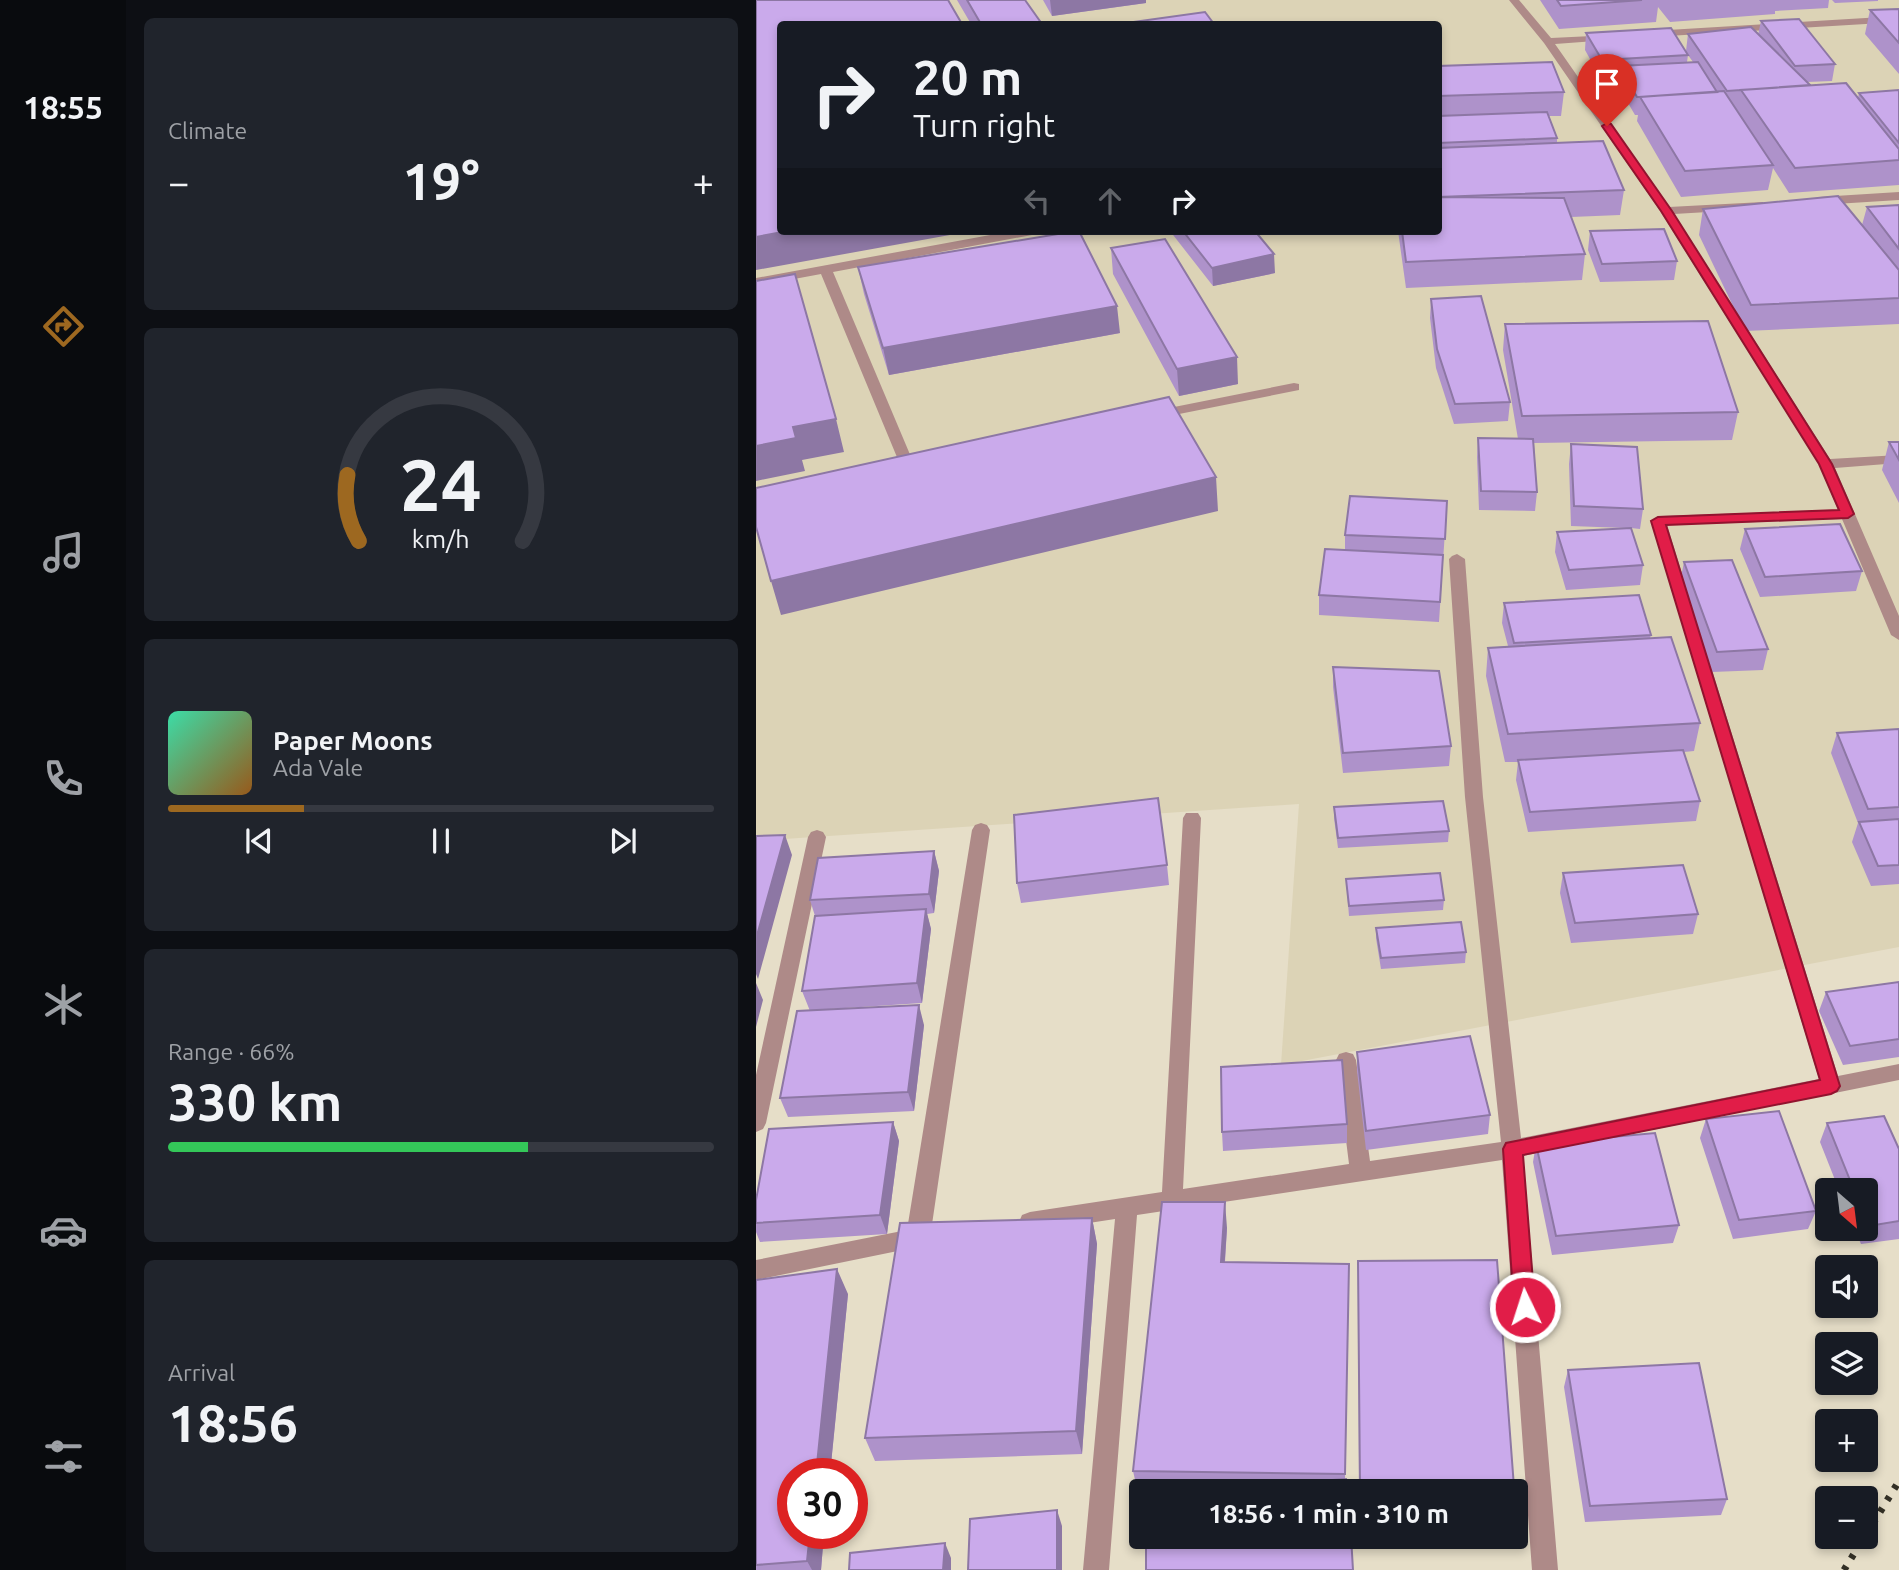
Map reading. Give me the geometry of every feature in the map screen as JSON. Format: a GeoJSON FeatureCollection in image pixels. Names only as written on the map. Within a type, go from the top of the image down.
{"type":"FeatureCollection","features":[{"type":"Feature","properties":{"kind":"street"},"geometry":{"type":"LineString","coordinates":[[1514,0],[1548,41],[1666,211],[1826,464],[1899,635]]}},
{"type":"Feature","properties":{"kind":"street"},"geometry":{"type":"LineString","coordinates":[[1643,35],[1899,19]]}},
{"type":"Feature","properties":{"kind":"street"},"geometry":{"type":"LineString","coordinates":[[1548,41],[1616,36]]}},
{"type":"Feature","properties":{"kind":"street"},"geometry":{"type":"LineString","coordinates":[[1803,202],[1899,196]]}},
{"type":"Feature","properties":{"kind":"street"},"geometry":{"type":"LineString","coordinates":[[1666,211],[1776,204]]}},
{"type":"Feature","properties":{"kind":"street"},"geometry":{"type":"LineString","coordinates":[[756,282],[1011,235]]}},
{"type":"Feature","properties":{"kind":"street"},"geometry":{"type":"LineString","coordinates":[[826,270],[914,463],[880,469]]}},
{"type":"Feature","properties":{"kind":"street"},"geometry":{"type":"LineString","coordinates":[[1134,419],[1294,387]]}},
{"type":"Feature","properties":{"kind":"street"},"geometry":{"type":"LineString","coordinates":[[1826,464],[1899,459]]}},
{"type":"Feature","properties":{"kind":"street"},"geometry":{"type":"LineString","coordinates":[[1831,1086],[1658,521],[1848,514]]}},
{"type":"Feature","properties":{"kind":"street"},"geometry":{"type":"LineString","coordinates":[[1457,559],[1475,797],[1513,1149],[1545,1570]]}},
{"type":"Feature","properties":{"kind":"street"},"geometry":{"type":"LineString","coordinates":[[1172,1202],[1192,818]]}},
{"type":"Feature","properties":{"kind":"street"},"geometry":{"type":"LineString","coordinates":[[917,1239],[981,830]]}},
{"type":"Feature","properties":{"kind":"street"},"geometry":{"type":"LineString","coordinates":[[756,1123],[817,837]]}},
{"type":"Feature","properties":{"kind":"street"},"geometry":{"type":"LineString","coordinates":[[1346,1060],[1361,1172]]}},
{"type":"Feature","properties":{"kind":"street"},"geometry":{"type":"LineString","coordinates":[[1009,1225],[1513,1149],[1899,1072]]}},
{"type":"Feature","properties":{"kind":"street"},"geometry":{"type":"LineString","coordinates":[[1096,1570],[1127,1208]]}},
{"type":"Feature","properties":{"kind":"street"},"geometry":{"type":"LineString","coordinates":[[756,1270],[943,1235]]}},
{"type":"Feature","properties":{"kind":"shaded area"},"geometry":{"type":"Polygon","coordinates":[[[756,0],[1899,0],[1899,947],[1281,1065],[1299,804],[756,841],[756,0]]]}},
{"type":"Feature","properties":{"kind":"building"},"geometry":{"type":"Polygon","coordinates":[[[756,0],[948,0],[960,21],[777,21],[777,233],[756,237],[756,0]]]}},
{"type":"Feature","properties":{"kind":"building"},"geometry":{"type":"Polygon","coordinates":[[[967,0],[1025,0],[1040,21],[979,21],[967,0]]]}},
{"type":"Feature","properties":{"kind":"building"},"geometry":{"type":"Polygon","coordinates":[[[1557,0],[1642,0],[1561,6],[1557,0]]]}},
{"type":"Feature","properties":{"kind":"building"},"geometry":{"type":"Polygon","coordinates":[[[1899,9],[1899,43],[1870,10],[1899,9]]]}},
{"type":"Feature","properties":{"kind":"building"},"geometry":{"type":"Polygon","coordinates":[[[1205,12],[1212,21],[1140,21],[1205,12]]]}},
{"type":"Feature","properties":{"kind":"building"},"geometry":{"type":"Polygon","coordinates":[[[1799,19],[1835,64],[1795,66],[1761,21],[1799,19]]]}},
{"type":"Feature","properties":{"kind":"building"},"geometry":{"type":"Polygon","coordinates":[[[1751,27],[1810,85],[1727,91],[1688,34],[1751,27]]]}},
{"type":"Feature","properties":{"kind":"building"},"geometry":{"type":"Polygon","coordinates":[[[1671,28],[1688,55],[1602,60],[1586,33],[1671,28]]]}},
{"type":"Feature","properties":{"kind":"building"},"geometry":{"type":"Polygon","coordinates":[[[1552,62],[1564,92],[1442,96],[1442,66],[1552,62]]]}},
{"type":"Feature","properties":{"kind":"building"},"geometry":{"type":"Polygon","coordinates":[[[1698,62],[1717,92],[1637,97],[1619,66],[1698,62]]]}},
{"type":"Feature","properties":{"kind":"building"},"geometry":{"type":"Polygon","coordinates":[[[1846,83],[1899,149],[1899,160],[1795,168],[1741,90],[1846,83]]]}},
{"type":"Feature","properties":{"kind":"building"},"geometry":{"type":"Polygon","coordinates":[[[1899,90],[1899,143],[1859,93],[1899,90]]]}},
{"type":"Feature","properties":{"kind":"building"},"geometry":{"type":"Polygon","coordinates":[[[1724,91],[1773,165],[1685,171],[1640,97],[1724,91]]]}},
{"type":"Feature","properties":{"kind":"building"},"geometry":{"type":"Polygon","coordinates":[[[1547,112],[1557,138],[1442,143],[1442,116],[1547,112]]]}},
{"type":"Feature","properties":{"kind":"building"},"geometry":{"type":"Polygon","coordinates":[[[1603,141],[1624,190],[1442,197],[1442,148],[1603,141]]]}},
{"type":"Feature","properties":{"kind":"building"},"geometry":{"type":"Polygon","coordinates":[[[1838,196],[1899,270],[1899,298],[1751,305],[1703,209],[1838,196]]]}},
{"type":"Feature","properties":{"kind":"building"},"geometry":{"type":"Polygon","coordinates":[[[1442,197],[1564,198],[1585,254],[1406,262],[1403,235],[1442,235],[1442,197]]]}},
{"type":"Feature","properties":{"kind":"building"},"geometry":{"type":"Polygon","coordinates":[[[1899,205],[1899,249],[1867,207],[1899,205]]]}},
{"type":"Feature","properties":{"kind":"building"},"geometry":{"type":"Polygon","coordinates":[[[1664,229],[1677,261],[1602,264],[1590,231],[1664,229]]]}},
{"type":"Feature","properties":{"kind":"building"},"geometry":{"type":"Polygon","coordinates":[[[1054,235],[1081,235],[1117,306],[883,348],[858,267],[1054,235]]]}},
{"type":"Feature","properties":{"kind":"building"},"geometry":{"type":"Polygon","coordinates":[[[1186,235],[1258,235],[1274,254],[1212,268],[1186,235]]]}},
{"type":"Feature","properties":{"kind":"building"},"geometry":{"type":"Polygon","coordinates":[[[1165,239],[1237,357],[1177,369],[1111,248],[1165,239]]]}},
{"type":"Feature","properties":{"kind":"building"},"geometry":{"type":"Polygon","coordinates":[[[795,274],[836,419],[793,427],[796,438],[756,446],[756,281],[795,274]]]}},
{"type":"Feature","properties":{"kind":"building"},"geometry":{"type":"Polygon","coordinates":[[[1481,296],[1510,402],[1455,404],[1437,349],[1431,299],[1481,296]]]}},
{"type":"Feature","properties":{"kind":"building"},"geometry":{"type":"Polygon","coordinates":[[[1708,321],[1738,412],[1522,416],[1505,324],[1708,321]]]}},
{"type":"Feature","properties":{"kind":"building"},"geometry":{"type":"Polygon","coordinates":[[[1169,397],[1216,477],[771,581],[756,527],[756,488],[1169,397]]]}},
{"type":"Feature","properties":{"kind":"building"},"geometry":{"type":"Polygon","coordinates":[[[1478,438],[1533,439],[1537,492],[1481,491],[1478,438]]]}},
{"type":"Feature","properties":{"kind":"building"},"geometry":{"type":"Polygon","coordinates":[[[1889,442],[1899,442],[1899,460],[1889,442]]]}},
{"type":"Feature","properties":{"kind":"building"},"geometry":{"type":"Polygon","coordinates":[[[1571,444],[1637,447],[1643,509],[1574,506],[1571,444]]]}},
{"type":"Feature","properties":{"kind":"building"},"geometry":{"type":"Polygon","coordinates":[[[1350,496],[1447,501],[1445,539],[1345,535],[1350,496]]]}},
{"type":"Feature","properties":{"kind":"building"},"geometry":{"type":"Polygon","coordinates":[[[1840,524],[1862,571],[1765,577],[1745,529],[1840,524]]]}},
{"type":"Feature","properties":{"kind":"building"},"geometry":{"type":"Polygon","coordinates":[[[1631,528],[1643,565],[1569,570],[1557,532],[1631,528]]]}},
{"type":"Feature","properties":{"kind":"building"},"geometry":{"type":"Polygon","coordinates":[[[1325,549],[1443,555],[1440,602],[1319,595],[1325,549]]]}},
{"type":"Feature","properties":{"kind":"building"},"geometry":{"type":"Polygon","coordinates":[[[1732,560],[1768,649],[1717,652],[1684,562],[1732,560]]]}},
{"type":"Feature","properties":{"kind":"building"},"geometry":{"type":"Polygon","coordinates":[[[1639,595],[1651,635],[1514,643],[1504,603],[1639,595]]]}},
{"type":"Feature","properties":{"kind":"building"},"geometry":{"type":"Polygon","coordinates":[[[1671,637],[1700,723],[1508,734],[1488,648],[1671,637]]]}},
{"type":"Feature","properties":{"kind":"building"},"geometry":{"type":"Polygon","coordinates":[[[1333,667],[1439,671],[1451,746],[1343,753],[1333,667]]]}},
{"type":"Feature","properties":{"kind":"building"},"geometry":{"type":"Polygon","coordinates":[[[1899,729],[1899,807],[1868,809],[1837,733],[1899,729]]]}},
{"type":"Feature","properties":{"kind":"building"},"geometry":{"type":"Polygon","coordinates":[[[1683,750],[1700,801],[1530,812],[1518,760],[1683,750]]]}},
{"type":"Feature","properties":{"kind":"building"},"geometry":{"type":"Polygon","coordinates":[[[1158,798],[1167,865],[1017,883],[1014,815],[1158,798]]]}},
{"type":"Feature","properties":{"kind":"building"},"geometry":{"type":"Polygon","coordinates":[[[1443,801],[1449,831],[1338,838],[1334,807],[1443,801]]]}},
{"type":"Feature","properties":{"kind":"building"},"geometry":{"type":"Polygon","coordinates":[[[1899,819],[1899,865],[1878,866],[1859,822],[1899,819]]]}},
{"type":"Feature","properties":{"kind":"building"},"geometry":{"type":"Polygon","coordinates":[[[785,835],[756,939],[756,836],[785,835]]]}},
{"type":"Feature","properties":{"kind":"building"},"geometry":{"type":"Polygon","coordinates":[[[934,851],[929,894],[810,900],[818,858],[934,851]]]}},
{"type":"Feature","properties":{"kind":"building"},"geometry":{"type":"Polygon","coordinates":[[[1683,865],[1698,914],[1575,923],[1563,873],[1683,865]]]}},
{"type":"Feature","properties":{"kind":"building"},"geometry":{"type":"Polygon","coordinates":[[[1440,873],[1444,900],[1349,906],[1346,879],[1440,873]]]}},
{"type":"Feature","properties":{"kind":"building"},"geometry":{"type":"Polygon","coordinates":[[[926,909],[917,983],[802,991],[815,916],[926,909]]]}},
{"type":"Feature","properties":{"kind":"building"},"geometry":{"type":"Polygon","coordinates":[[[1461,922],[1466,952],[1381,958],[1376,928],[1461,922]]]}},
{"type":"Feature","properties":{"kind":"building"},"geometry":{"type":"Polygon","coordinates":[[[1899,982],[1899,1039],[1850,1046],[1826,992],[1899,982]]]}},
{"type":"Feature","properties":{"kind":"building"},"geometry":{"type":"Polygon","coordinates":[[[919,1005],[908,1092],[780,1098],[797,1011],[919,1005]]]}},
{"type":"Feature","properties":{"kind":"building"},"geometry":{"type":"Polygon","coordinates":[[[1470,1036],[1490,1115],[1366,1131],[1357,1052],[1470,1036]]]}},
{"type":"Feature","properties":{"kind":"building"},"geometry":{"type":"Polygon","coordinates":[[[1342,1060],[1347,1124],[1222,1132],[1221,1067],[1342,1060]]]}},
{"type":"Feature","properties":{"kind":"building"},"geometry":{"type":"Polygon","coordinates":[[[1779,1111],[1815,1211],[1739,1220],[1706,1119],[1779,1111]]]}},
{"type":"Feature","properties":{"kind":"building"},"geometry":{"type":"Polygon","coordinates":[[[1884,1116],[1899,1149],[1899,1221],[1878,1224],[1878,1178],[1849,1178],[1827,1123],[1884,1116]]]}},
{"type":"Feature","properties":{"kind":"building"},"geometry":{"type":"Polygon","coordinates":[[[893,1122],[880,1215],[756,1223],[756,1200],[769,1129],[893,1122]]]}},
{"type":"Feature","properties":{"kind":"building"},"geometry":{"type":"Polygon","coordinates":[[[1655,1133],[1679,1225],[1556,1236],[1536,1144],[1655,1133]]]}},
{"type":"Feature","properties":{"kind":"building"},"geometry":{"type":"Polygon","coordinates":[[[1162,1202],[1225,1202],[1221,1262],[1349,1264],[1345,1474],[1133,1471],[1162,1202]]]}},
{"type":"Feature","properties":{"kind":"building"},"geometry":{"type":"Polygon","coordinates":[[[1092,1218],[1076,1431],[865,1438],[900,1223],[1092,1218]]]}},
{"type":"Feature","properties":{"kind":"building"},"geometry":{"type":"Polygon","coordinates":[[[1497,1260],[1513,1479],[1360,1479],[1358,1261],[1497,1260]]]}},
{"type":"Feature","properties":{"kind":"building"},"geometry":{"type":"Polygon","coordinates":[[[837,1269],[818,1458],[777,1458],[777,1549],[808,1549],[807,1561],[756,1565],[756,1280],[837,1269]]]}},
{"type":"Feature","properties":{"kind":"building"},"geometry":{"type":"Polygon","coordinates":[[[1699,1363],[1727,1499],[1590,1506],[1568,1370],[1699,1363]]]}},
{"type":"Feature","properties":{"kind":"building"},"geometry":{"type":"Polygon","coordinates":[[[1057,1510],[1057,1570],[968,1570],[970,1519],[1057,1510]]]}},
{"type":"Feature","properties":{"kind":"building"},"geometry":{"type":"Polygon","coordinates":[[[945,1543],[943,1570],[849,1570],[850,1553],[945,1543]]]}},
{"type":"Feature","properties":{"kind":"building"},"geometry":{"type":"Polygon","coordinates":[[[1146,1549],[1352,1549],[1353,1570],[1146,1570],[1146,1549]]]}},
{"type":"Feature","properties":{"kind":"railway"},"geometry":{"type":"LineString","coordinates":[[1878,1515],[1899,1481]]}},
{"type":"Feature","properties":{"kind":"railway"},"geometry":{"type":"LineString","coordinates":[[1844,1570],[1857,1549]]}},
{"type":"Feature","properties":{"kind":"route"},"geometry":{"type":"LineString","coordinates":[[1525,1307],[1513,1149],[1831,1086],[1658,521],[1848,514],[1826,464],[1666,211],[1607,126]]}}]}
